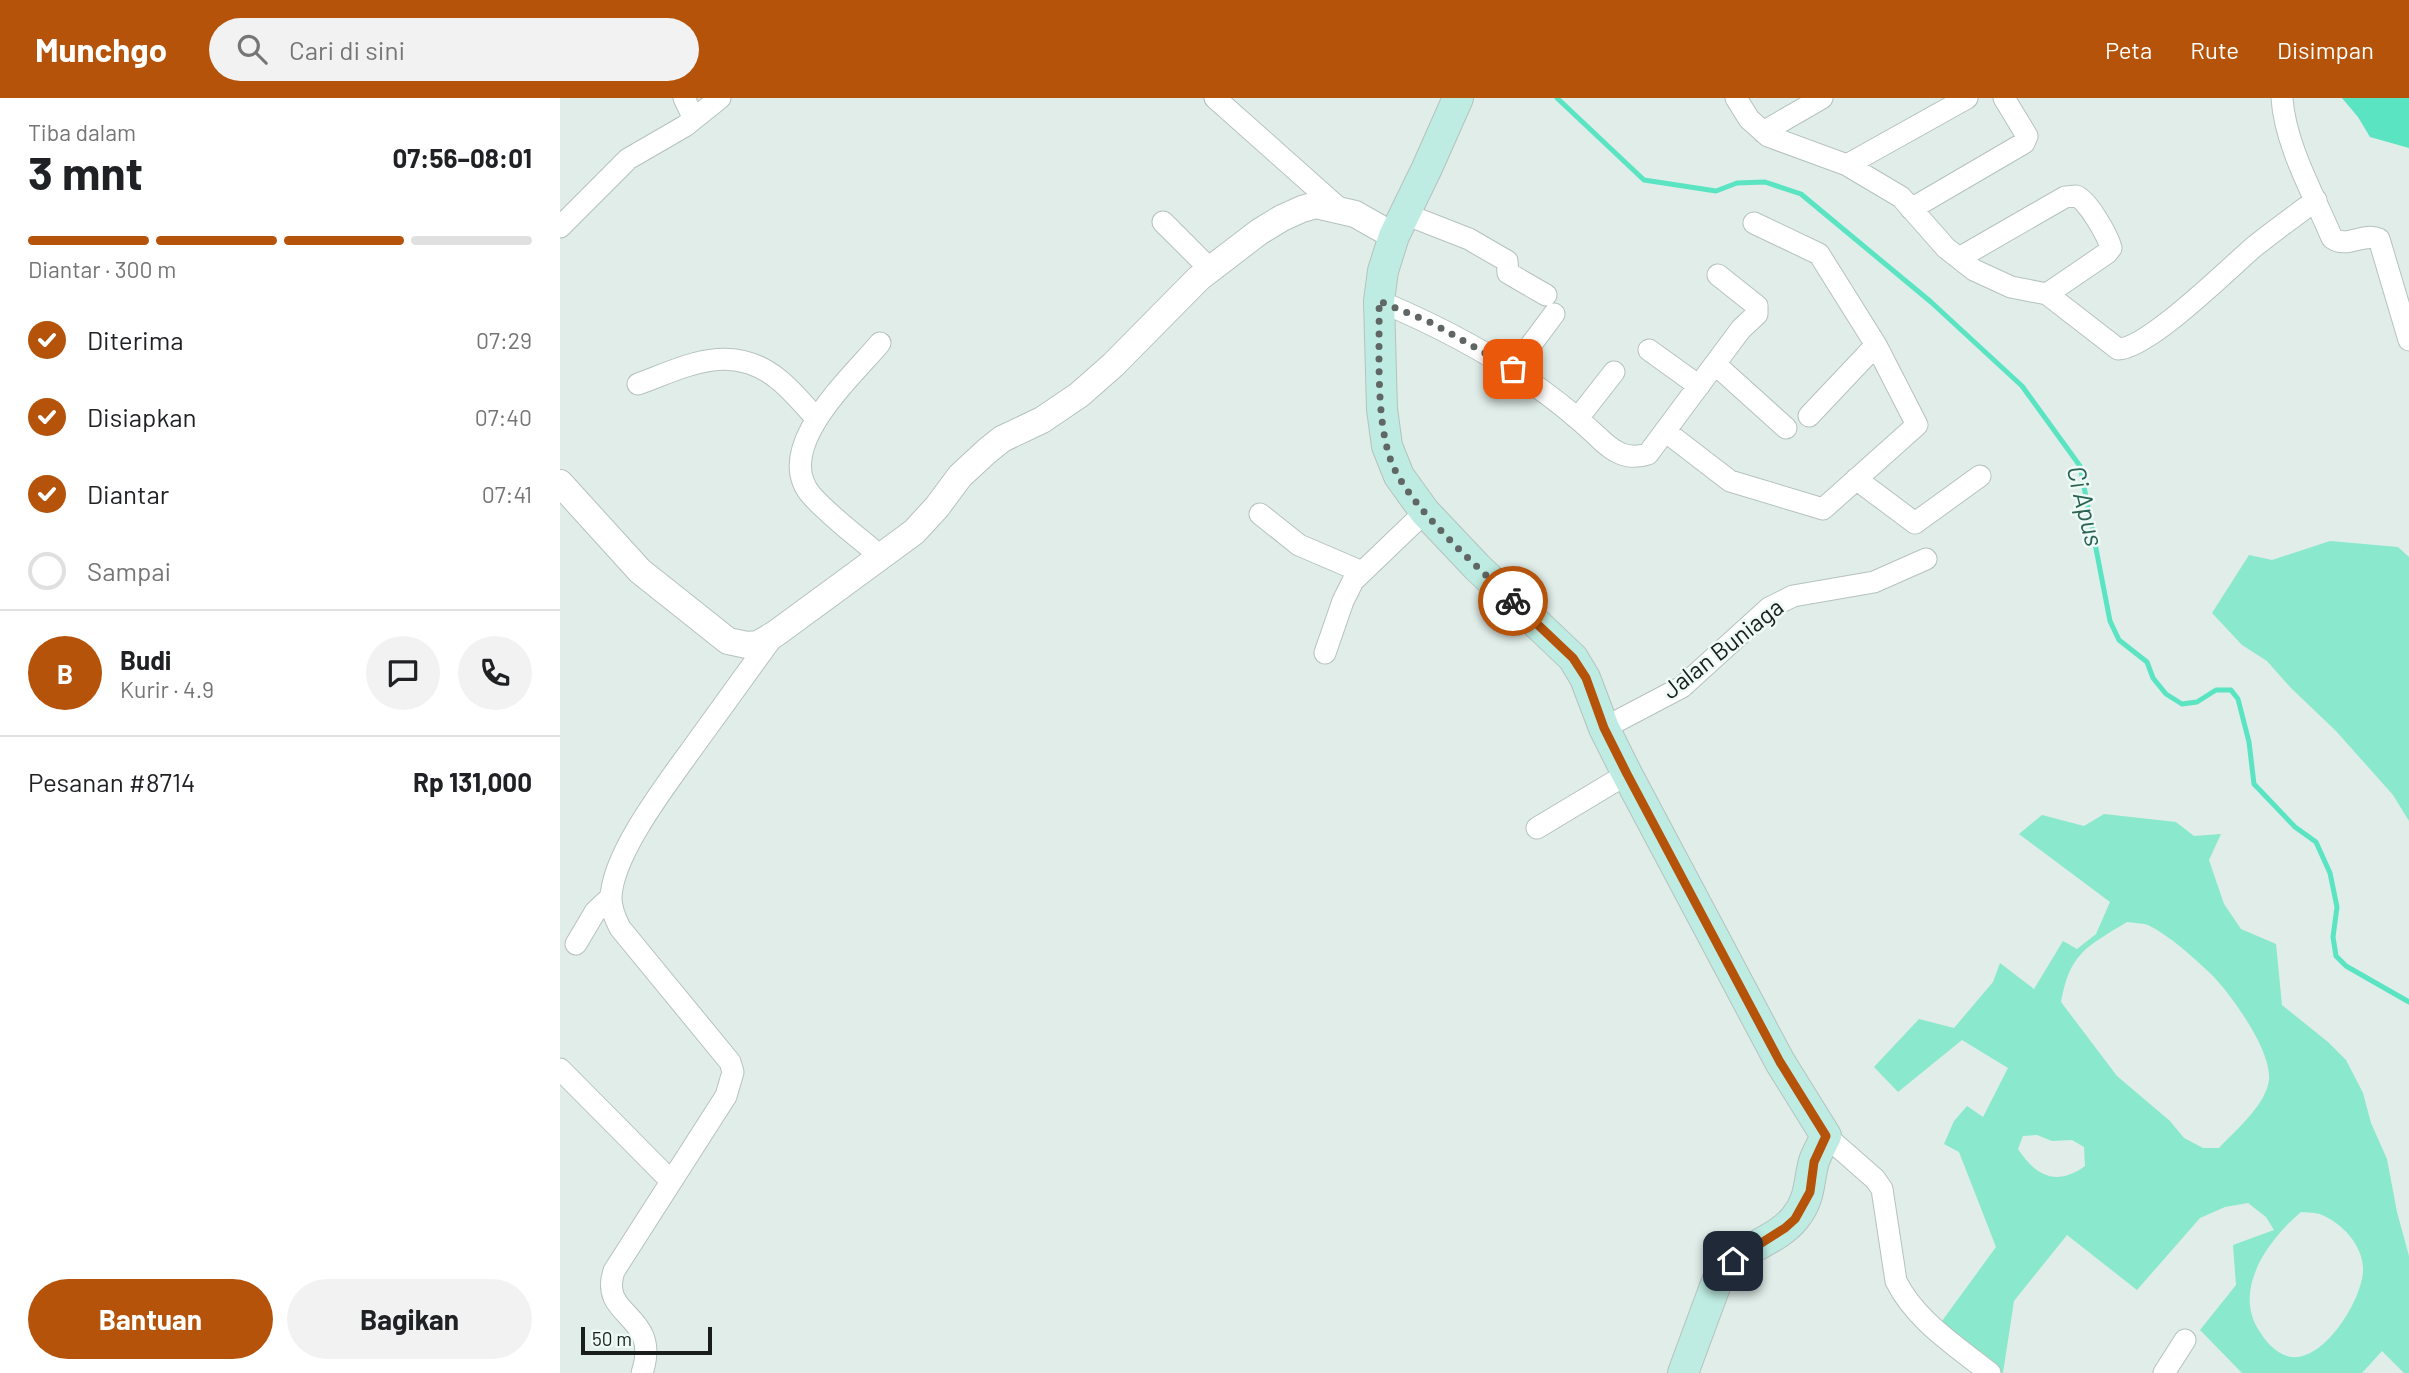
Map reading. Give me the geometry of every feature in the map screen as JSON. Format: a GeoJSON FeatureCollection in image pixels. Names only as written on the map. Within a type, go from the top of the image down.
{"type":"FeatureCollection","features":[{"type":"Feature","properties":{"kind":"main road"},"geometry":{"type":"LineString","coordinates":[[1456,102],[1399,225],[1383,271],[1379,301],[1382,409],[1387,446],[1398,476],[1426,512],[1477,567],[1573,658],[1586,678],[1604,728],[1627,774],[1780,1062],[1826,1136],[1814,1162],[1810,1192],[1795,1219],[1733,1261],[1720,1273],[1683,1373]]}},
{"type":"Feature","properties":{"kind":"street"},"geometry":{"type":"LineString","coordinates":[[684,98],[694,120]]}},
{"type":"Feature","properties":{"kind":"street"},"geometry":{"type":"LineString","coordinates":[[560,227],[628,159],[694,120],[720,98]]}},
{"type":"Feature","properties":{"kind":"street"},"geometry":{"type":"LineString","coordinates":[[1215,98],[1341,210]]}},
{"type":"Feature","properties":{"kind":"street"},"geometry":{"type":"LineString","coordinates":[[1736,98],[1749,119],[1768,136],[1847,165],[1901,197],[1947,248],[1974,270],[2011,287],[2046,294],[2118,349],[2126,349],[2166,322],[2256,245],[2316,200]]}},
{"type":"Feature","properties":{"kind":"street"},"geometry":{"type":"LineString","coordinates":[[1763,132],[1822,98]]}},
{"type":"Feature","properties":{"kind":"street"},"geometry":{"type":"LineString","coordinates":[[1847,165],[1967,98]]}},
{"type":"Feature","properties":{"kind":"street"},"geometry":{"type":"LineString","coordinates":[[1911,209],[2024,143],[2027,136],[2004,98]]}},
{"type":"Feature","properties":{"kind":"street"},"geometry":{"type":"LineString","coordinates":[[2282,98],[2288,137],[2334,240],[2341,243],[2371,236],[2379,239],[2409,340]]}},
{"type":"Feature","properties":{"kind":"street"},"geometry":{"type":"LineString","coordinates":[[1959,258],[2064,197],[2075,196],[2083,200],[2111,247],[2108,253],[2046,294]]}},
{"type":"Feature","properties":{"kind":"street"},"geometry":{"type":"LineString","coordinates":[[560,483],[640,571],[729,641],[747,645],[758,644],[924,523],[960,476],[1002,439],[1054,413],[1094,382],[1210,269],[1259,232],[1302,209],[1316,205],[1483,246],[1507,261],[1508,273],[1550,304],[1513,369]]}},
{"type":"Feature","properties":{"kind":"street"},"geometry":{"type":"LineString","coordinates":[[1163,222],[1210,269]]}},
{"type":"Feature","properties":{"kind":"street"},"geometry":{"type":"LineString","coordinates":[[1665,431],[1730,481],[1823,509],[1917,425],[1876,345],[1819,254],[1754,223]]}},
{"type":"Feature","properties":{"kind":"street"},"geometry":{"type":"LineString","coordinates":[[1379,301],[1432,323],[1513,369],[1578,418],[1614,452],[1636,458],[1648,454],[1741,328],[1758,314],[1757,306],[1718,275]]}},
{"type":"Feature","properties":{"kind":"street"},"geometry":{"type":"LineString","coordinates":[[880,343],[816,418],[803,449],[801,472],[811,495],[880,556]]}},
{"type":"Feature","properties":{"kind":"street"},"geometry":{"type":"LineString","coordinates":[[1809,416],[1876,345]]}},
{"type":"Feature","properties":{"kind":"street"},"geometry":{"type":"LineString","coordinates":[[1649,350],[1699,386]]}},
{"type":"Feature","properties":{"kind":"street"},"geometry":{"type":"LineString","coordinates":[[638,384],[680,368],[731,357],[750,362],[779,380],[816,418]]}},
{"type":"Feature","properties":{"kind":"street"},"geometry":{"type":"LineString","coordinates":[[1715,364],[1786,428]]}},
{"type":"Feature","properties":{"kind":"street"},"geometry":{"type":"LineString","coordinates":[[1578,418],[1614,372]]}},
{"type":"Feature","properties":{"kind":"street"},"geometry":{"type":"LineString","coordinates":[[1856,479],[1914,523],[1980,477]]}},
{"type":"Feature","properties":{"kind":"street"},"geometry":{"type":"LineString","coordinates":[[1325,653],[1348,589],[1362,572],[1426,512]]}},
{"type":"Feature","properties":{"kind":"street"},"geometry":{"type":"LineString","coordinates":[[1260,514],[1299,545],[1362,572]]}},
{"type":"Feature","properties":{"kind":"street","name":"Jalan Buniaga"},"geometry":{"type":"LineString","coordinates":[[1604,728],[1682,687],[1769,608],[1782,600],[1874,582],[1926,559]]}},
{"type":"Feature","properties":{"kind":"street"},"geometry":{"type":"LineString","coordinates":[[642,1373],[647,1350],[646,1340],[641,1330],[616,1302],[610,1283],[614,1271],[726,1097],[733,1072],[730,1062],[620,929],[613,914],[611,897],[622,861],[644,818],[775,634]]}},
{"type":"Feature","properties":{"kind":"street"},"geometry":{"type":"LineString","coordinates":[[1537,828],[1627,774]]}},
{"type":"Feature","properties":{"kind":"street"},"geometry":{"type":"LineString","coordinates":[[576,944],[595,912],[611,897]]}},
{"type":"Feature","properties":{"kind":"street"},"geometry":{"type":"LineString","coordinates":[[560,1069],[671,1181]]}},
{"type":"Feature","properties":{"kind":"street"},"geometry":{"type":"LineString","coordinates":[[1826,1136],[1875,1179],[1882,1189],[1896,1281],[1902,1294],[1919,1315],[1990,1373]]}},
{"type":"Feature","properties":{"kind":"street"},"geometry":{"type":"LineString","coordinates":[[2164,1373],[2185,1340]]}},
{"type":"Feature","properties":{"kind":"shaded area"},"geometry":{"type":"Polygon","coordinates":[[[2342,98],[2409,98],[2409,148],[2370,137],[2342,98]]]}},
{"type":"Feature","properties":{"kind":"shaded area"},"geometry":{"type":"Polygon","coordinates":[[[2330,541],[2398,547],[2409,557],[2409,821],[2393,795],[2336,731],[2267,661],[2242,645],[2212,613],[2249,555],[2272,560],[2330,541]]]}},
{"type":"Feature","properties":{"kind":"shaded area"},"geometry":{"type":"Polygon","coordinates":[[[2104,814],[2176,822],[2194,836],[2221,834],[2209,860],[2224,904],[2241,929],[2276,944],[2282,1005],[2346,1060],[2363,1093],[2371,1123],[2387,1159],[2409,1256],[2409,1373],[2404,1373],[2382,1351],[2362,1373],[2242,1373],[2200,1330],[2236,1285],[2233,1245],[2274,1230],[2266,1217],[2248,1203],[2225,1207],[2200,1218],[2137,1290],[2067,1235],[2014,1301],[2003,1373],[1995,1373],[1942,1321],[1996,1247],[1959,1152],[1944,1144],[1954,1121],[1967,1106],[1983,1117],[2008,1068],[1962,1040],[1898,1092],[1874,1067],[1919,1019],[1954,1028],[1993,982],[2000,963],[2034,989],[2063,941],[2077,949],[2096,934],[2110,902],[2019,834],[2042,815],[2084,826],[2104,814]],[[2127,922],[2082,953],[2069,972],[2061,1002],[2117,1076],[2170,1121],[2184,1138],[2203,1148],[2219,1148],[2247,1119],[2265,1094],[2269,1073],[2266,1059],[2250,1026],[2211,974],[2181,947],[2156,930],[2146,924],[2127,922]],[[2037,1135],[2023,1136],[2018,1149],[2032,1166],[2047,1176],[2065,1176],[2085,1166],[2084,1147],[2072,1140],[2052,1141],[2037,1135]],[[2301,1212],[2266,1251],[2258,1266],[2250,1299],[2252,1316],[2268,1343],[2287,1356],[2300,1357],[2327,1341],[2339,1327],[2357,1295],[2363,1267],[2355,1243],[2337,1223],[2317,1213],[2301,1212]]]}},
{"type":"Feature","properties":{"kind":"waterway","name":"Ci Apus"},"geometry":{"type":"LineString","coordinates":[[1557,98],[1644,180],[1716,191],[1737,183],[1765,182],[1801,194],[1931,302],[2022,386],[2080,466],[2110,621],[2119,640],[2147,662],[2153,678],[2166,694],[2182,704],[2197,702],[2216,690],[2231,690],[2238,699],[2249,742],[2254,784],[2295,827],[2316,842],[2330,873],[2337,907],[2333,937],[2336,956],[2346,966],[2409,1002]]}},
{"type":"Feature","properties":{"kind":"way so far"},"geometry":{"type":"LineString","coordinates":[[1513,369],[1432,323],[1379,301],[1382,409],[1391,461],[1398,476],[1426,512],[1513,601]]}},
{"type":"Feature","properties":{"kind":"route"},"geometry":{"type":"LineString","coordinates":[[1513,601],[1573,658],[1586,678],[1604,728],[1627,774],[1780,1062],[1826,1136],[1814,1162],[1810,1192],[1795,1219],[1733,1261]]}}]}
